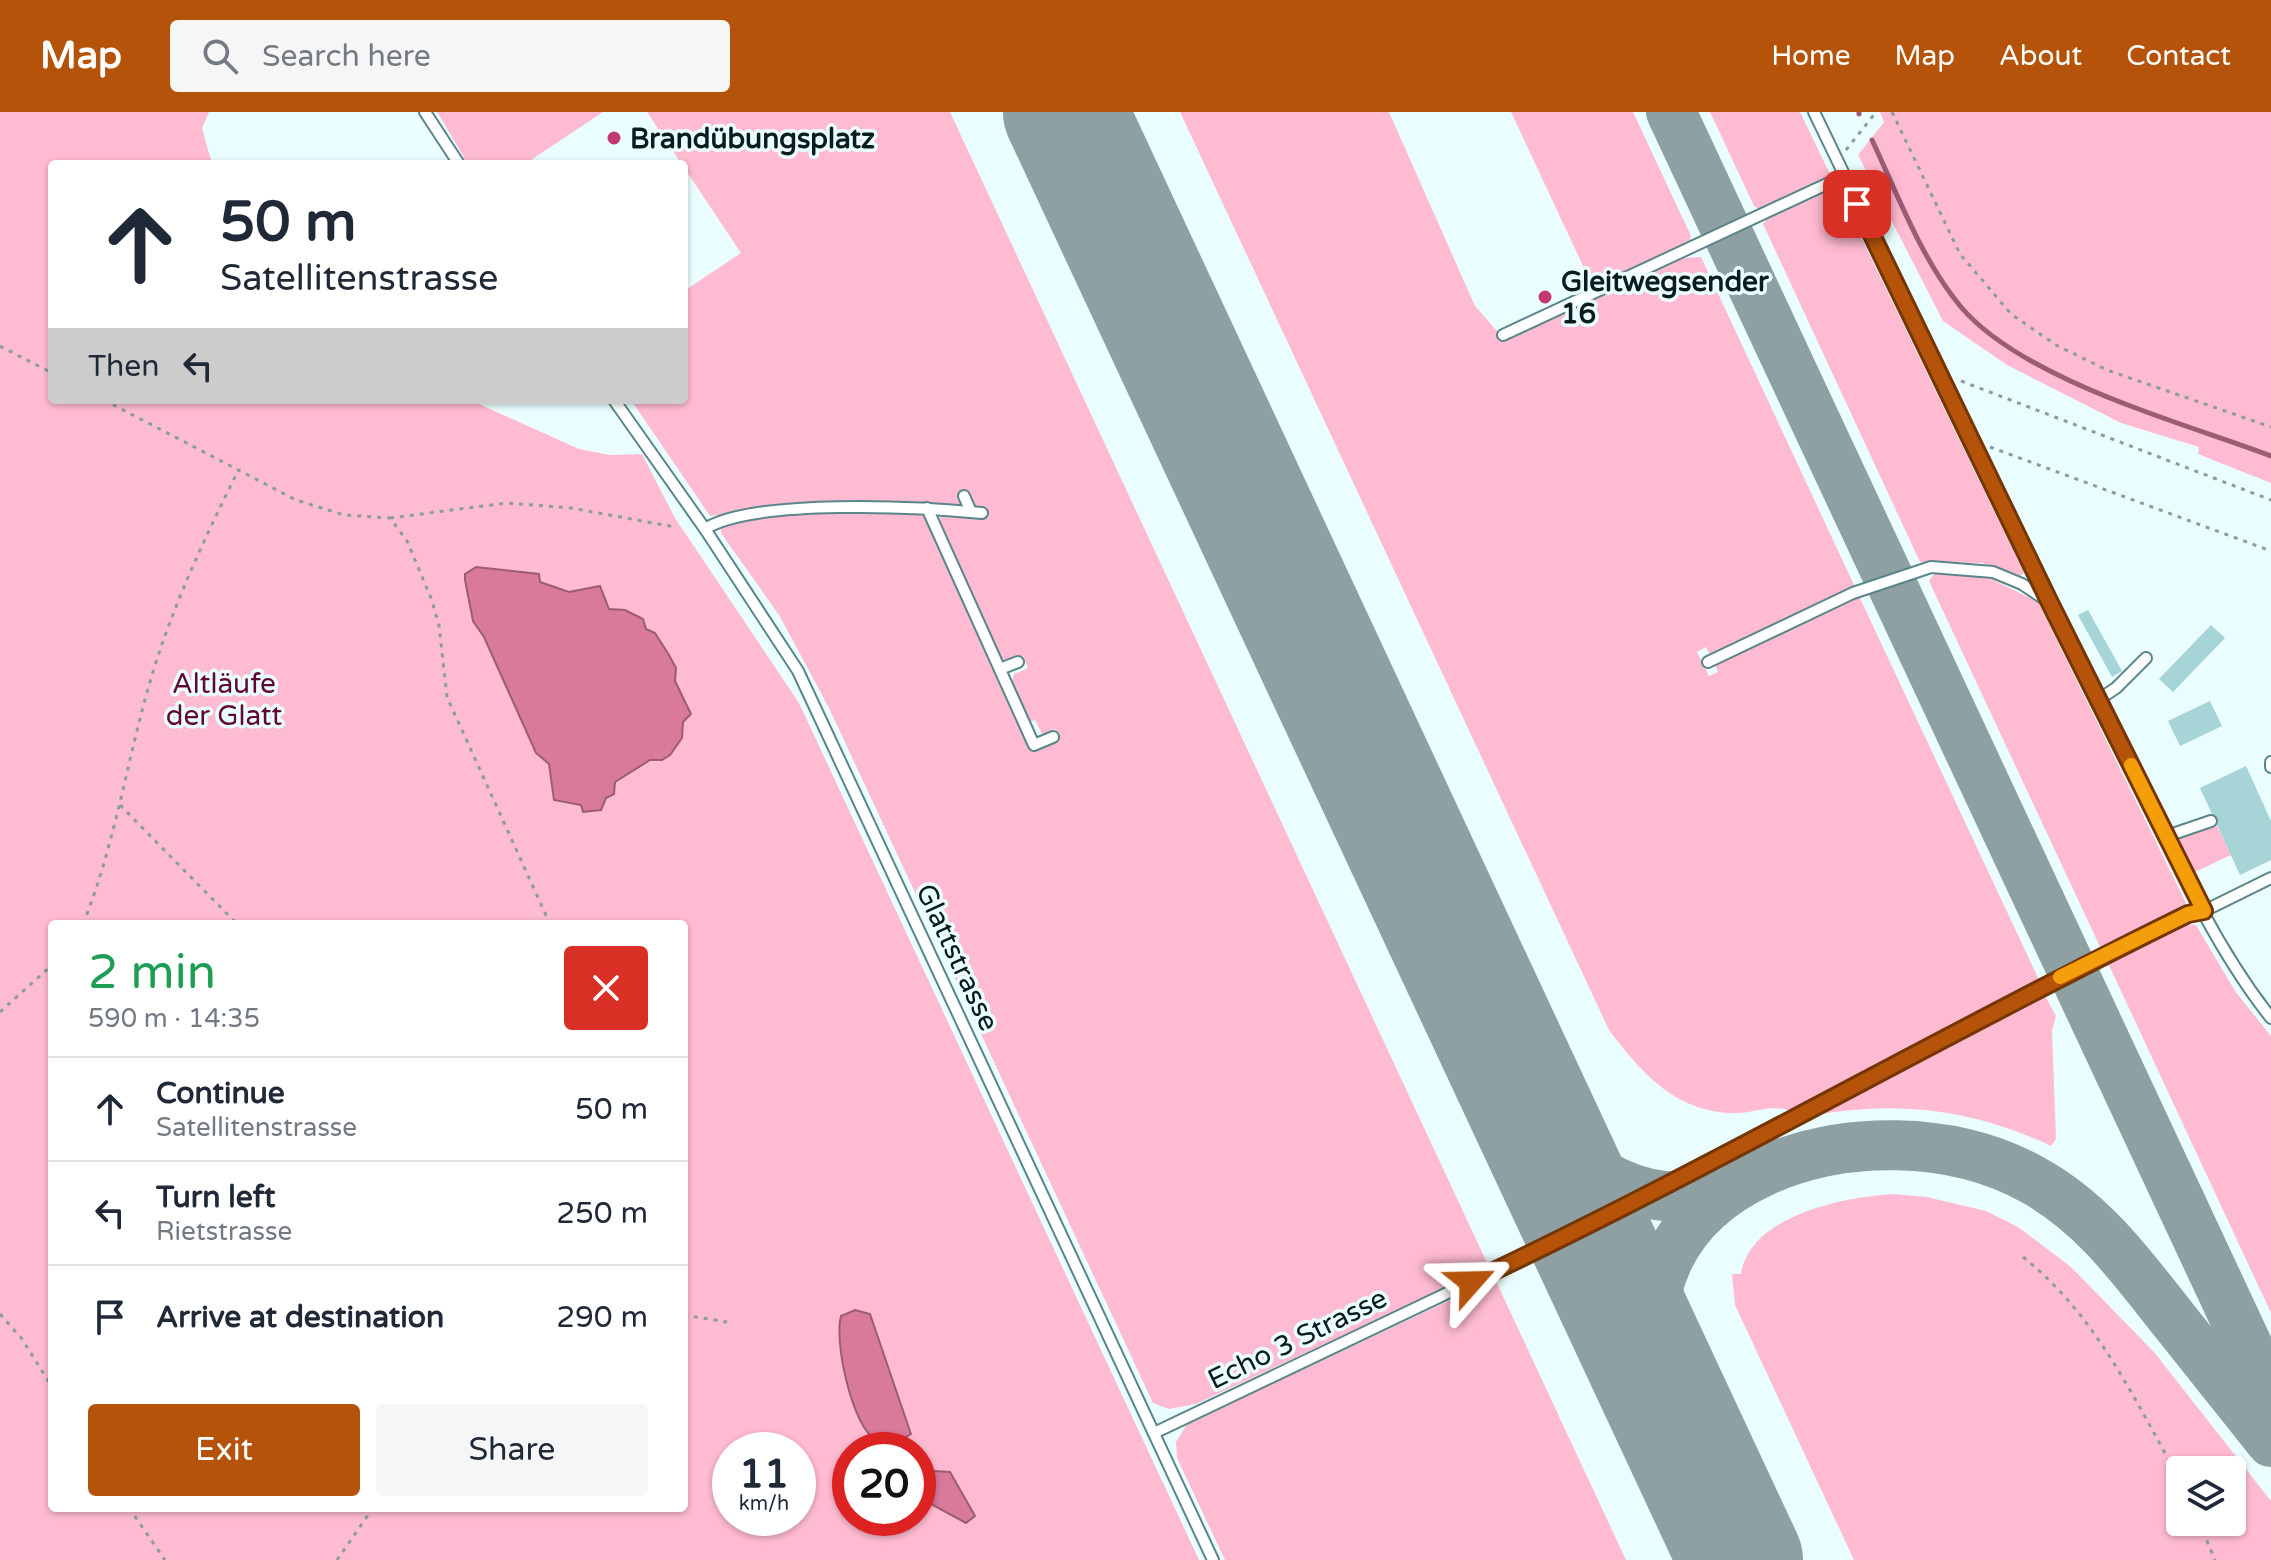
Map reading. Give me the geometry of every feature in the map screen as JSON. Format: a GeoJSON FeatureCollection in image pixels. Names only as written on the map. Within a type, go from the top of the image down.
{"type":"FeatureCollection","features":[{"type":"Feature","properties":{"kind":"lane"},"geometry":{"type":"LineString","coordinates":[[425,112],[456,160]]}},
{"type":"Feature","properties":{"kind":"lane"},"geometry":{"type":"LineString","coordinates":[[1814,112],[2050,603],[2204,911],[2243,983],[2271,1018]]}},
{"type":"Feature","properties":{"kind":"lane"},"geometry":{"type":"LineString","coordinates":[[1503,335],[1844,176]]}},
{"type":"Feature","properties":{"kind":"lane","name":"Glattstrasse"},"geometry":{"type":"LineString","coordinates":[[617,404],[705,529],[805,685],[1213,1560]]}},
{"type":"Feature","properties":{"kind":"lane"},"geometry":{"type":"LineString","coordinates":[[705,529],[727,519],[801,510],[927,508],[976,513],[964,496]]}},
{"type":"Feature","properties":{"kind":"lane"},"geometry":{"type":"LineString","coordinates":[[927,508],[1034,745],[1053,737]]}},
{"type":"Feature","properties":{"kind":"lane"},"geometry":{"type":"LineString","coordinates":[[1708,662],[1853,593],[1923,569],[1962,567],[1993,572],[2022,584],[2050,603]]}},
{"type":"Feature","properties":{"kind":"lane"},"geometry":{"type":"LineString","coordinates":[[2098,700],[2116,688],[2146,658]]}},
{"type":"Feature","properties":{"kind":"lane"},"geometry":{"type":"LineString","coordinates":[[1000,669],[1018,662]]}},
{"type":"Feature","properties":{"kind":"lane"},"geometry":{"type":"LineString","coordinates":[[2167,836],[2211,821]]}},
{"type":"Feature","properties":{"kind":"lane","name":"Echo 3 Strasse"},"geometry":{"type":"LineString","coordinates":[[1154,1433],[1590,1225],[2036,988],[2188,914],[2204,911],[2271,878]]}},
{"type":"Feature","properties":{"kind":"path"},"geometry":{"type":"LineString","coordinates":[[1837,161],[1876,112]]}},
{"type":"Feature","properties":{"kind":"path"},"geometry":{"type":"LineString","coordinates":[[1892,112],[1960,254],[2011,314],[2056,345],[2107,370],[2271,427]]}},
{"type":"Feature","properties":{"kind":"path"},"geometry":{"type":"LineString","coordinates":[[0,346],[48,371]]}},
{"type":"Feature","properties":{"kind":"path"},"geometry":{"type":"LineString","coordinates":[[1938,372],[2271,500]]}},
{"type":"Feature","properties":{"kind":"path"},"geometry":{"type":"LineString","coordinates":[[112,404],[238,471],[321,509],[390,518],[506,503],[571,508],[675,527]]}},
{"type":"Feature","properties":{"kind":"path"},"geometry":{"type":"LineString","coordinates":[[1971,440],[2271,551]]}},
{"type":"Feature","properties":{"kind":"path"},"geometry":{"type":"LineString","coordinates":[[85,920],[101,879],[146,695],[166,632],[238,471]]}},
{"type":"Feature","properties":{"kind":"path"},"geometry":{"type":"LineString","coordinates":[[390,518],[407,541],[431,598],[439,625],[447,697],[548,920]]}},
{"type":"Feature","properties":{"kind":"path"},"geometry":{"type":"LineString","coordinates":[[120,805],[233,920]]}},
{"type":"Feature","properties":{"kind":"path"},"geometry":{"type":"LineString","coordinates":[[0,1012],[48,969]]}},
{"type":"Feature","properties":{"kind":"path"},"geometry":{"type":"LineString","coordinates":[[2023,1257],[2052,1281],[2095,1330],[2166,1456]]}},
{"type":"Feature","properties":{"kind":"path"},"geometry":{"type":"LineString","coordinates":[[0,1314],[22,1339],[48,1381]]}},
{"type":"Feature","properties":{"kind":"path"},"geometry":{"type":"LineString","coordinates":[[688,1316],[727,1322]]}},
{"type":"Feature","properties":{"kind":"path"},"geometry":{"type":"LineString","coordinates":[[132,1512],[165,1560]]}},
{"type":"Feature","properties":{"kind":"path"},"geometry":{"type":"LineString","coordinates":[[337,1560],[370,1512]]}},
{"type":"Feature","properties":{"kind":"path"},"geometry":{"type":"LineString","coordinates":[[2205,1536],[2215,1560]]}},
{"type":"Feature","properties":{"kind":"green space","name":"Altläufe der Glatt"},"geometry":{"type":"Polygon","coordinates":[[[0,112],[209,112],[202,128],[211,160],[48,160],[48,404],[479,404],[579,449],[610,455],[642,454],[675,518],[799,703],[1199,1560],[0,1560],[0,112]]]}},
{"type":"Feature","properties":{"kind":"green space"},"geometry":{"type":"Polygon","coordinates":[[[437,112],[603,112],[531,160],[466,160],[437,112]]]}},
{"type":"Feature","properties":{"kind":"green space"},"geometry":{"type":"Polygon","coordinates":[[[647,112],[950,112],[1489,1267],[1196,1404],[1169,1409],[1153,1403],[829,708],[779,615],[721,533],[721,528],[737,522],[786,514],[919,513],[925,517],[1032,751],[1059,739],[1055,729],[1042,734],[1035,720],[1027,723],[1011,686],[1014,674],[1028,668],[1023,656],[1008,661],[997,657],[940,528],[940,517],[944,514],[984,518],[986,511],[974,508],[965,491],[959,494],[965,508],[816,505],[710,516],[634,404],[688,404],[688,288],[741,253],[688,174],[688,160],[679,160],[647,112]]]}},
{"type":"Feature","properties":{"kind":"green space"},"geometry":{"type":"Polygon","coordinates":[[[1180,112],[1389,112],[1475,306],[1505,340],[1685,258],[1701,257],[1855,587],[1710,655],[1706,647],[1697,652],[1709,676],[1718,672],[1715,664],[1859,596],[2039,980],[1791,1111],[1775,1108],[1729,1113],[1691,1105],[1660,1086],[1633,1060],[1609,1030],[1180,112]]]}},
{"type":"Feature","properties":{"kind":"green space"},"geometry":{"type":"Polygon","coordinates":[[[1511,112],[1633,112],[1691,236],[1689,242],[1590,292],[1578,288],[1568,279],[1584,268],[1511,112]]]}},
{"type":"Feature","properties":{"kind":"green space"},"geometry":{"type":"Polygon","coordinates":[[[1710,112],[1800,112],[1831,176],[1759,209],[1754,206],[1710,112]]]}},
{"type":"Feature","properties":{"kind":"green space"},"geometry":{"type":"Polygon","coordinates":[[[1880,112],[2271,112],[2271,483],[2198,454],[2199,447],[2121,423],[2007,365],[1943,321],[1858,155],[1884,122],[1880,112]]]}},
{"type":"Feature","properties":{"kind":"green space"},"geometry":{"type":"Polygon","coordinates":[[[1824,192],[1842,198],[2024,573],[2021,576],[1982,563],[1920,562],[1763,224],[1769,216],[1824,192]]]}},
{"type":"Feature","properties":{"kind":"green space"},"geometry":{"type":"Polygon","coordinates":[[[1935,573],[1987,577],[2038,602],[2186,903],[2183,909],[2101,949],[1929,581],[1935,573]]]}},
{"type":"Feature","properties":{"kind":"green space"},"geometry":{"type":"Polygon","coordinates":[[[2216,824],[2231,855],[2195,872],[2179,838],[2216,824]]]}},
{"type":"Feature","properties":{"kind":"green space"},"geometry":{"type":"Polygon","coordinates":[[[2184,925],[2196,925],[2235,991],[2271,1036],[2271,1313],[2107,961],[2184,925]]]}},
{"type":"Feature","properties":{"kind":"green space"},"geometry":{"type":"Polygon","coordinates":[[[2043,992],[2056,1016],[2052,1030],[2056,1139],[2051,1146],[1994,1124],[1936,1111],[1877,1108],[1816,1115],[1826,1104],[2043,992]]]}},
{"type":"Feature","properties":{"kind":"green space"},"geometry":{"type":"Polygon","coordinates":[[[1893,1194],[1927,1197],[1986,1211],[2018,1227],[2071,1267],[2154,1352],[2236,1456],[2166,1456],[2166,1536],[2246,1536],[2246,1469],[2271,1501],[2271,1560],[1854,1560],[1735,1305],[1732,1274],[1741,1274],[1748,1254],[1762,1237],[1780,1224],[1802,1213],[1850,1199],[1893,1194]]]}},
{"type":"Feature","properties":{"kind":"green space"},"geometry":{"type":"Polygon","coordinates":[[[1495,1279],[1626,1560],[1225,1560],[1177,1458],[1176,1442],[1187,1424],[1495,1279]]]}},
{"type":"Feature","properties":{"kind":"shaded area"},"geometry":{"type":"Polygon","coordinates":[[[476,567],[539,574],[540,582],[569,592],[600,586],[609,609],[625,610],[643,619],[646,629],[655,633],[676,668],[675,681],[691,714],[683,722],[682,738],[670,755],[662,760],[650,760],[615,782],[614,794],[606,798],[601,810],[583,812],[581,805],[554,800],[549,764],[536,753],[484,637],[473,621],[465,574],[476,567]]]}},
{"type":"Feature","properties":{"kind":"shaded area"},"geometry":{"type":"Polygon","coordinates":[[[855,1310],[870,1314],[910,1432],[868,1432],[864,1427],[851,1397],[842,1360],[841,1316],[855,1310]]]}},
{"type":"Feature","properties":{"kind":"shaded area"},"geometry":{"type":"Polygon","coordinates":[[[936,1471],[950,1472],[975,1516],[966,1523],[936,1507],[936,1471]]]}},
{"type":"Feature","properties":{"kind":"building","name":"Gleitwegsender 16"},"geometry":{"type":"Polygon","coordinates":[[[1548,288],[1553,301],[1542,305],[1537,292],[1548,288]]]}},
{"type":"Feature","properties":{"kind":"building"},"geometry":{"type":"Polygon","coordinates":[[[2088,610],[2122,671],[2112,677],[2078,615],[2088,610]]]}},
{"type":"Feature","properties":{"kind":"building"},"geometry":{"type":"Polygon","coordinates":[[[2211,625],[2225,638],[2173,692],[2159,679],[2211,625]]]}},
{"type":"Feature","properties":{"kind":"building"},"geometry":{"type":"Polygon","coordinates":[[[2210,701],[2222,726],[2180,746],[2168,721],[2210,701]]]}},
{"type":"Feature","properties":{"kind":"building"},"geometry":{"type":"Polygon","coordinates":[[[2246,766],[2271,821],[2271,860],[2240,875],[2200,788],[2246,766]]]}},
{"type":"Feature","properties":{"kind":"waterway"},"geometry":{"type":"LineString","coordinates":[[1872,140],[1934,268],[1961,307],[1988,333],[2023,356],[2106,396],[2271,456]]}},
{"type":"Feature","properties":{"kind":"taxiway"},"geometry":{"type":"LineString","coordinates":[[1671,112],[2271,1396]]}},
{"type":"Feature","properties":{"kind":"taxiway"},"geometry":{"type":"LineString","coordinates":[[1526,1101],[1567,1148],[1590,1167],[1616,1182],[1643,1192],[1672,1196],[1702,1195],[1734,1186]]}},
{"type":"Feature","properties":{"kind":"taxiway"},"geometry":{"type":"LineString","coordinates":[[1666,1399],[1653,1322],[1669,1258],[1707,1208],[1761,1172],[1827,1151],[1897,1145],[1968,1155],[2033,1180],[2074,1208],[2126,1260],[2271,1442]]}},
{"type":"Feature","properties":{"kind":"runway"},"geometry":{"type":"LineString","coordinates":[[1065,112],[1741,1560]]}},
{"type":"Feature","properties":{"kind":"slow traffic"},"geometry":{"type":"LineString","coordinates":[[2060,977],[2188,914],[2204,911],[2131,765]]}},
{"type":"Feature","properties":{"kind":"place","name":"Brandübungsplatz"},"geometry":{"type":"Point","coordinates":[614,138]}},
{"type":"Feature","properties":{"kind":"place","name":"Gleitwegsender 16"},"geometry":{"type":"Point","coordinates":[1545,297]}},
{"type":"Feature","properties":{"kind":"route"},"geometry":{"type":"LineString","coordinates":[[1471,1282],[1590,1225],[2036,988],[2188,914],[2204,911],[2050,603],[1857,204]]}}]}
